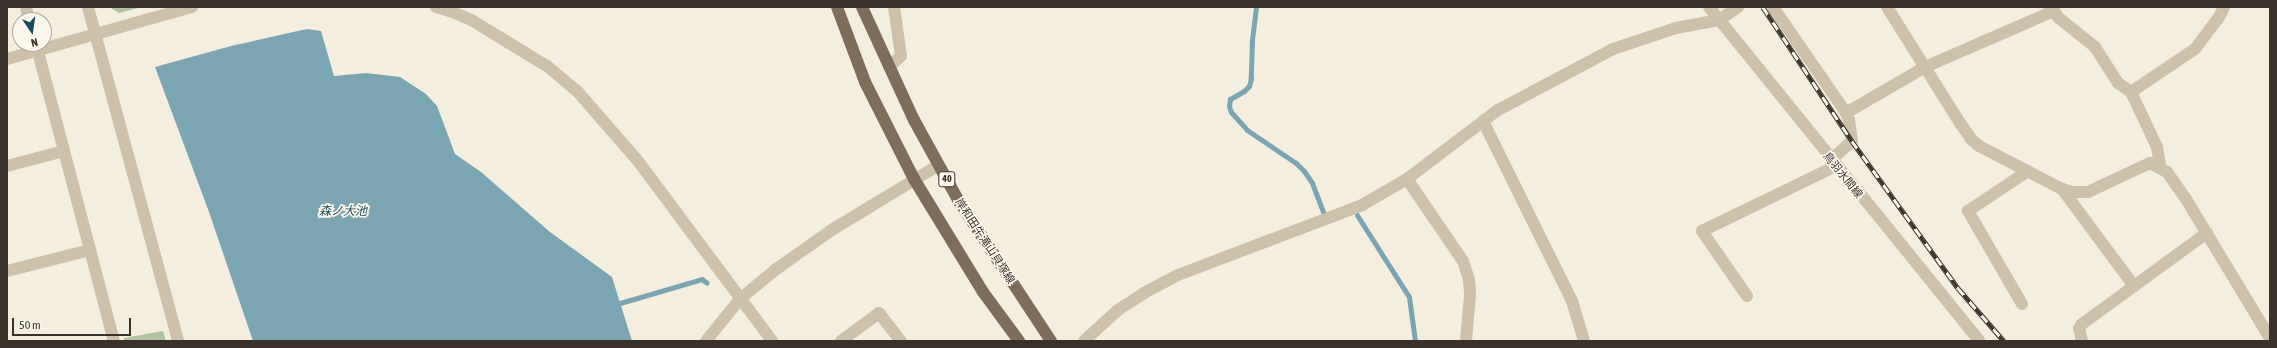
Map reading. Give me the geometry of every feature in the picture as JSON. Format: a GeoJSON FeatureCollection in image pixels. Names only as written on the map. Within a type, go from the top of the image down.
{"type":"FeatureCollection","features":[{"type":"Feature","properties":{"kind":"main road"},"geometry":{"type":"LineString","coordinates":[[837,7],[865,82],[914,179],[983,292],[1019,341]]}},
{"type":"Feature","properties":{"kind":"main road","name":"岸和田牛滝山貝塚線"},"geometry":{"type":"LineString","coordinates":[[862,7],[889,67],[938,165],[960,203],[1051,341]]}},
{"type":"Feature","properties":{"kind":"street"},"geometry":{"type":"LineString","coordinates":[[88,7],[178,341]]}},
{"type":"Feature","properties":{"kind":"street"},"geometry":{"type":"LineString","coordinates":[[52,44],[95,35],[192,7]]}},
{"type":"Feature","properties":{"kind":"street"},"geometry":{"type":"LineString","coordinates":[[436,7],[450,10],[473,21],[510,43],[548,66],[578,92],[638,161],[772,341]]}},
{"type":"Feature","properties":{"kind":"street"},"geometry":{"type":"LineString","coordinates":[[889,67],[901,56],[894,7]]}},
{"type":"Feature","properties":{"kind":"street","name":"鳥羽水間線"},"geometry":{"type":"LineString","coordinates":[[1709,7],[1833,163],[1979,341]]}},
{"type":"Feature","properties":{"kind":"street"},"geometry":{"type":"LineString","coordinates":[[1084,341],[1118,310],[1144,293],[1178,276],[1362,205],[1407,179],[1498,110],[1613,49],[1676,28],[1719,20],[1738,7]]}},
{"type":"Feature","properties":{"kind":"street"},"geometry":{"type":"LineString","coordinates":[[1747,296],[1702,231],[1833,163],[1852,141],[1846,113],[1773,7]]}},
{"type":"Feature","properties":{"kind":"street"},"geometry":{"type":"LineString","coordinates":[[1887,7],[1971,139],[1979,146],[2028,170],[2062,189],[2073,192],[2088,192],[2150,163],[2160,166],[2167,172],[2207,233],[2270,338]]}},
{"type":"Feature","properties":{"kind":"street"},"geometry":{"type":"LineString","coordinates":[[2131,92],[2195,50],[2218,19],[2224,7]]}},
{"type":"Feature","properties":{"kind":"street"},"geometry":{"type":"LineString","coordinates":[[1846,113],[1925,67],[2052,9],[2095,47],[2118,83],[2131,92],[2157,147],[2160,166]]}},
{"type":"Feature","properties":{"kind":"street"},"geometry":{"type":"LineString","coordinates":[[7,59],[24,52]]}},
{"type":"Feature","properties":{"kind":"street"},"geometry":{"type":"LineString","coordinates":[[38,52],[90,250],[110,340]]}},
{"type":"Feature","properties":{"kind":"street"},"geometry":{"type":"LineString","coordinates":[[1483,121],[1572,302],[1584,341]]}},
{"type":"Feature","properties":{"kind":"street"},"geometry":{"type":"LineString","coordinates":[[7,166],[64,151]]}},
{"type":"Feature","properties":{"kind":"street"},"geometry":{"type":"LineString","coordinates":[[706,341],[740,299],[775,270],[830,231],[938,165]]}},
{"type":"Feature","properties":{"kind":"street"},"geometry":{"type":"LineString","coordinates":[[2022,304],[1968,211],[2028,170]]}},
{"type":"Feature","properties":{"kind":"street"},"geometry":{"type":"LineString","coordinates":[[1407,179],[1463,261],[1469,279],[1470,295],[1466,341]]}},
{"type":"Feature","properties":{"kind":"street"},"geometry":{"type":"LineString","coordinates":[[2062,189],[2134,286]]}},
{"type":"Feature","properties":{"kind":"street"},"geometry":{"type":"LineString","coordinates":[[2082,341],[2079,328],[2082,324],[2207,233]]}},
{"type":"Feature","properties":{"kind":"street"},"geometry":{"type":"LineString","coordinates":[[7,271],[90,250]]}},
{"type":"Feature","properties":{"kind":"street"},"geometry":{"type":"LineString","coordinates":[[841,341],[879,313],[901,341]]}},
{"type":"Feature","properties":{"kind":"green space"},"geometry":{"type":"Polygon","coordinates":[[[109,7],[142,7],[119,13],[109,7]]]}},
{"type":"Feature","properties":{"kind":"green space"},"geometry":{"type":"Polygon","coordinates":[[[163,331],[166,341],[124,341],[124,338],[163,331]]]}},
{"type":"Feature","properties":{"kind":"water","name":"森ノ大池"},"geometry":{"type":"Polygon","coordinates":[[[307,29],[321,31],[334,76],[366,73],[400,77],[426,94],[437,106],[455,154],[481,172],[550,232],[612,277],[632,341],[253,341],[209,212],[155,67],[231,46],[307,29]]]}},
{"type":"Feature","properties":{"kind":"waterway"},"geometry":{"type":"LineString","coordinates":[[1256,7],[1252,41],[1251,79],[1249,86],[1244,91],[1230,99],[1229,106],[1231,112],[1247,130],[1296,163],[1304,171],[1312,183],[1325,217]]}},
{"type":"Feature","properties":{"kind":"waterway"},"geometry":{"type":"LineString","coordinates":[[1357,215],[1409,297],[1415,341]]}},
{"type":"Feature","properties":{"kind":"waterway"},"geometry":{"type":"LineString","coordinates":[[620,303],[702,279],[707,283]]}},
{"type":"Feature","properties":{"kind":"railway"},"geometry":{"type":"LineString","coordinates":[[1763,7],[1852,141],[1958,288],[2004,341]]}}]}
